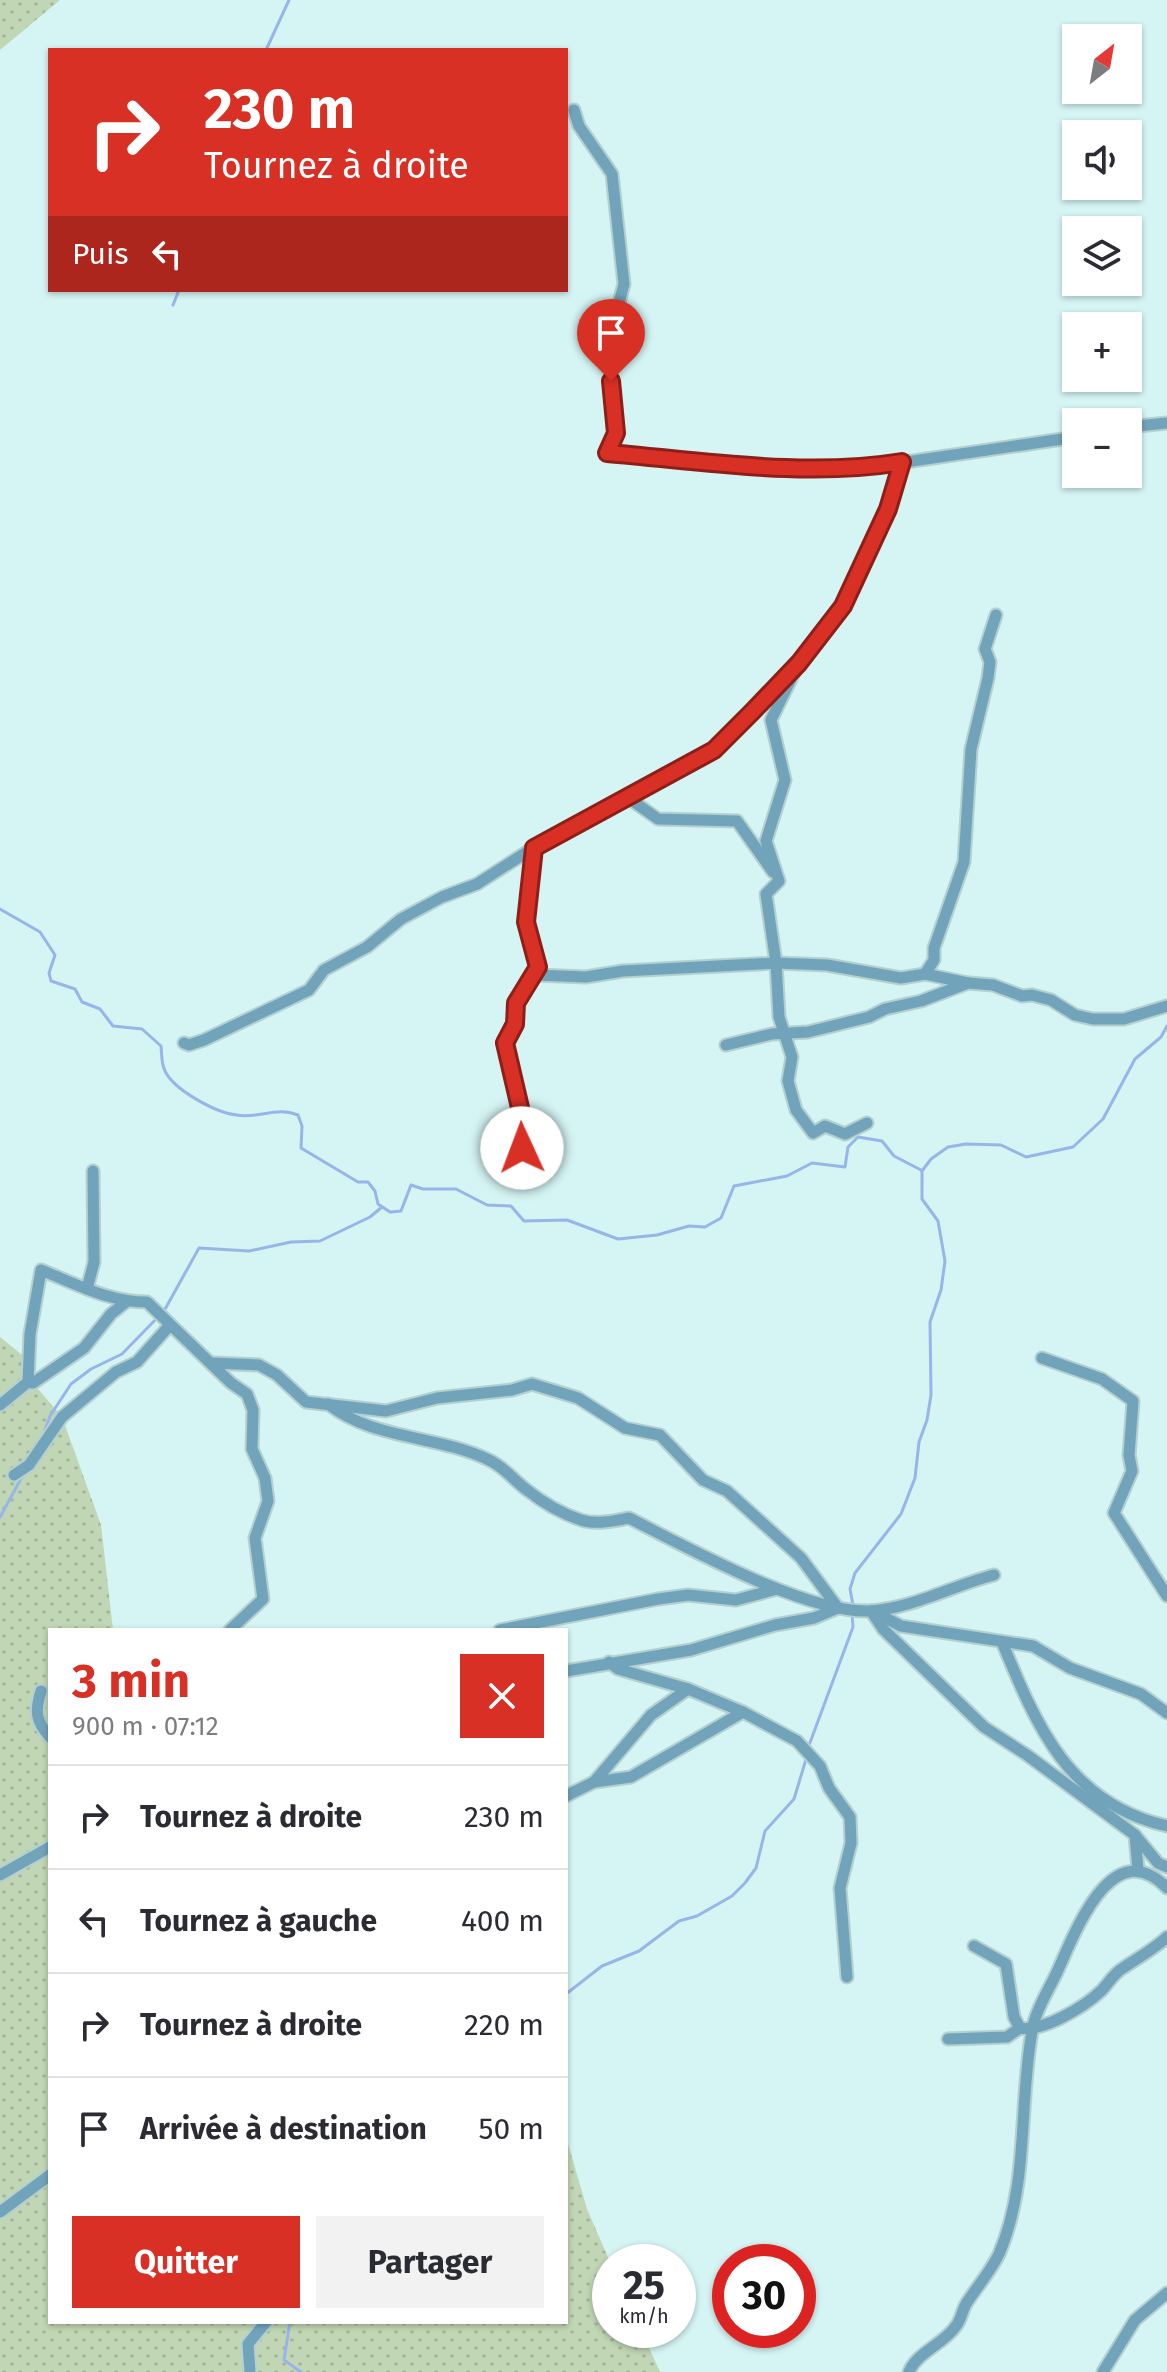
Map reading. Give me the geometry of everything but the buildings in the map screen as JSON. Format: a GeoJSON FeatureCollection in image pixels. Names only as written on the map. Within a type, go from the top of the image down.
{"type":"FeatureCollection","features":[{"type":"Feature","properties":{"kind":"street"},"geometry":{"type":"LineString","coordinates":[[574,110],[579,126],[612,174],[623,273],[624,284],[614,322],[611,381],[616,433],[607,453],[776,467],[872,467],[1062,439]]}},
{"type":"Feature","properties":{"kind":"street"},"geometry":{"type":"LineString","coordinates":[[1142,426],[1167,423]]}},
{"type":"Feature","properties":{"kind":"street"},"geometry":{"type":"LineString","coordinates":[[184,1043],[189,1045],[204,1040],[309,990],[324,970],[367,947],[401,919],[442,897],[477,884],[534,848],[714,750],[799,663],[843,606],[888,509],[902,462]]}},
{"type":"Feature","properties":{"kind":"street"},"geometry":{"type":"LineString","coordinates":[[925,974],[934,960],[934,948],[964,862],[971,749],[988,678],[990,662],[985,649],[996,615]]}},
{"type":"Feature","properties":{"kind":"street"},"geometry":{"type":"LineString","coordinates":[[779,881],[766,841],[785,780],[771,720],[799,663]]}},
{"type":"Feature","properties":{"kind":"street"},"geometry":{"type":"LineString","coordinates":[[627,797],[658,819],[737,821],[779,881]]}},
{"type":"Feature","properties":{"kind":"street"},"geometry":{"type":"LineString","coordinates":[[522,1148],[521,1112],[505,1043],[515,1024],[516,1003],[536,975],[538,967],[526,922],[534,848]]}},
{"type":"Feature","properties":{"kind":"street"},"geometry":{"type":"LineString","coordinates":[[779,881],[766,894],[776,963],[779,1017],[787,1034],[792,1062],[788,1081],[796,1110],[813,1133],[825,1126],[845,1134],[867,1123]]}},
{"type":"Feature","properties":{"kind":"street"},"geometry":{"type":"LineString","coordinates":[[536,975],[586,977],[623,971],[776,963],[827,965],[901,978],[925,974],[993,985],[1022,996],[1051,1000],[1075,1015],[1093,1019],[1124,1019],[1167,1006]]}},
{"type":"Feature","properties":{"kind":"street"},"geometry":{"type":"LineString","coordinates":[[726,1045],[869,1017],[968,983]]}},
{"type":"Feature","properties":{"kind":"street"},"geometry":{"type":"LineString","coordinates":[[87,1289],[94,1262],[93,1171]]}},
{"type":"Feature","properties":{"kind":"street"},"geometry":{"type":"LineString","coordinates":[[28,1382],[30,1334],[41,1270],[126,1302],[147,1302],[231,1383],[247,1394],[253,1410],[252,1449],[265,1478],[268,1501],[255,1538],[263,1599],[232,1628]]}},
{"type":"Feature","properties":{"kind":"street"},"geometry":{"type":"LineString","coordinates":[[0,1405],[28,1382],[33,1383],[84,1348],[111,1314],[126,1302]]}},
{"type":"Feature","properties":{"kind":"street"},"geometry":{"type":"LineString","coordinates":[[14,1475],[29,1465],[62,1417],[116,1372],[137,1362],[170,1325]]}},
{"type":"Feature","properties":{"kind":"street"},"geometry":{"type":"LineString","coordinates":[[1042,1358],[1102,1379],[1133,1401],[1129,1455],[1132,1471],[1114,1513],[1167,1596]]}},
{"type":"Feature","properties":{"kind":"street"},"geometry":{"type":"LineString","coordinates":[[213,1363],[259,1365],[277,1375],[306,1402],[386,1411],[437,1398],[512,1390],[532,1384],[578,1398],[625,1428],[660,1435],[703,1480],[727,1491],[801,1558],[838,1608]]}},
{"type":"Feature","properties":{"kind":"street"},"geometry":{"type":"LineString","coordinates":[[327,1404],[343,1416],[374,1428],[488,1459],[510,1472],[526,1490],[583,1521],[609,1522],[629,1518],[777,1589],[838,1608],[871,1611],[901,1626],[1033,1646],[1070,1668],[1141,1694],[1167,1713]]}},
{"type":"Feature","properties":{"kind":"street"},"geometry":{"type":"LineString","coordinates":[[871,1611],[994,1575]]}},
{"type":"Feature","properties":{"kind":"street"},"geometry":{"type":"LineString","coordinates":[[510,1628],[658,1599],[688,1595],[736,1600],[777,1589]]}},
{"type":"Feature","properties":{"kind":"street"},"geometry":{"type":"LineString","coordinates":[[568,1671],[703,1647],[775,1625],[814,1618],[838,1608]]}},
{"type":"Feature","properties":{"kind":"street"},"geometry":{"type":"LineString","coordinates":[[871,1611],[883,1629],[984,1727],[1135,1835],[1158,1863],[1167,1867]]}},
{"type":"Feature","properties":{"kind":"street"},"geometry":{"type":"LineString","coordinates":[[1002,1642],[1034,1720],[1063,1762],[1094,1794],[1146,1822],[1167,1826]]}},
{"type":"Feature","properties":{"kind":"street"},"geometry":{"type":"LineString","coordinates":[[609,1662],[618,1669],[688,1689],[743,1712],[797,1741],[820,1766],[829,1788],[850,1817],[851,1843],[840,1888],[847,1977]]}},
{"type":"Feature","properties":{"kind":"street"},"geometry":{"type":"LineString","coordinates":[[594,1782],[651,1715],[688,1689]]}},
{"type":"Feature","properties":{"kind":"street"},"geometry":{"type":"LineString","coordinates":[[41,1691],[36,1710],[40,1727],[48,1735]]}},
{"type":"Feature","properties":{"kind":"street"},"geometry":{"type":"LineString","coordinates":[[568,1795],[594,1782],[631,1777],[743,1712]]}},
{"type":"Feature","properties":{"kind":"street"},"geometry":{"type":"LineString","coordinates":[[1135,1835],[1138,1870]]}},
{"type":"Feature","properties":{"kind":"street"},"geometry":{"type":"LineString","coordinates":[[0,1875],[48,1848]]}},
{"type":"Feature","properties":{"kind":"street"},"geometry":{"type":"LineString","coordinates":[[909,2372],[912,2364],[938,2346],[958,2325],[964,2308],[998,2257],[1013,2217],[1026,2030],[1091,1901],[1122,1872],[1138,1870],[1156,1877],[1167,1888]]}},
{"type":"Feature","properties":{"kind":"street"},"geometry":{"type":"LineString","coordinates":[[948,2039],[1007,2037],[1059,2021],[1167,1937]]}},
{"type":"Feature","properties":{"kind":"street"},"geometry":{"type":"LineString","coordinates":[[974,1946],[1006,1964],[1014,2017],[1026,2030]]}},
{"type":"Feature","properties":{"kind":"street"},"geometry":{"type":"LineString","coordinates":[[0,2212],[48,2176]]}},
{"type":"Feature","properties":{"kind":"street"},"geometry":{"type":"LineString","coordinates":[[1103,2372],[1135,2320],[1167,2293]]}},
{"type":"Feature","properties":{"kind":"street"},"geometry":{"type":"LineString","coordinates":[[250,2372],[248,2344],[264,2324]]}},
{"type":"Feature","properties":{"kind":"green space"},"geometry":{"type":"Polygon","coordinates":[[[0,0],[60,0],[0,50],[0,0]]]}},
{"type":"Feature","properties":{"kind":"green space"},"geometry":{"type":"Polygon","coordinates":[[[0,1337],[27,1359],[33,1383],[62,1417],[101,1525],[113,1628],[48,1628],[48,2324],[568,2324],[568,2144],[587,2209],[602,2244],[592,2244],[592,2348],[649,2348],[660,2372],[0,2372],[0,1337]]]}},
{"type":"Feature","properties":{"kind":"waterway"},"geometry":{"type":"LineString","coordinates":[[267,48],[289,0]]}},
{"type":"Feature","properties":{"kind":"waterway"},"geometry":{"type":"LineString","coordinates":[[173,305],[178,292]]}},
{"type":"Feature","properties":{"kind":"waterway"},"geometry":{"type":"LineString","coordinates":[[0,909],[40,932],[55,955],[49,973],[51,981],[75,989],[82,1002],[100,1009],[113,1026],[142,1029],[161,1046],[165,1071],[186,1093],[228,1113],[245,1116],[282,1112],[298,1115],[302,1126],[301,1148],[358,1182],[368,1182],[375,1191],[378,1204],[390,1212],[401,1211],[411,1185],[423,1189],[456,1189],[487,1205],[511,1206],[524,1221],[567,1220],[618,1239],[657,1235],[689,1226],[705,1227],[721,1218],[734,1186],[787,1176],[812,1163],[845,1167],[848,1147],[858,1137],[882,1141],[894,1156],[921,1170]]}},
{"type":"Feature","properties":{"kind":"waterway"},"geometry":{"type":"LineString","coordinates":[[853,1605],[850,1589],[855,1573],[901,1514],[915,1478],[919,1442],[931,1395],[930,1322],[941,1290],[945,1261],[938,1221],[922,1199],[922,1171],[931,1159],[948,1147],[966,1144],[1001,1145],[1026,1157],[1073,1147],[1103,1119],[1135,1059],[1161,1037],[1167,1026]]}},
{"type":"Feature","properties":{"kind":"waterway"},"geometry":{"type":"LineString","coordinates":[[164,1311],[199,1248],[249,1251],[291,1242],[320,1241],[370,1217],[382,1207]]}},
{"type":"Feature","properties":{"kind":"waterway"},"geometry":{"type":"LineString","coordinates":[[43,1436],[50,1416],[71,1384],[91,1369],[122,1354],[159,1316]]}},
{"type":"Feature","properties":{"kind":"waterway"},"geometry":{"type":"LineString","coordinates":[[0,1517],[23,1475]]}},
{"type":"Feature","properties":{"kind":"waterway"},"geometry":{"type":"LineString","coordinates":[[808,1748],[853,1627],[852,1613]]}},
{"type":"Feature","properties":{"kind":"waterway"},"geometry":{"type":"LineString","coordinates":[[568,1992],[602,1966],[639,1951],[679,1921],[697,1916],[732,1896],[756,1868],[765,1831],[794,1799],[807,1756]]}},
{"type":"Feature","properties":{"kind":"waterway"},"geometry":{"type":"LineString","coordinates":[[290,2324],[284,2360],[301,2372]]}},
{"type":"Feature","properties":{"kind":"route"},"geometry":{"type":"LineString","coordinates":[[522,1148],[521,1112],[505,1043],[515,1024],[516,1003],[536,975],[538,967],[526,922],[529,883],[536,857],[534,848],[557,839],[603,810],[714,750],[799,663],[843,606],[880,529],[902,462],[826,469],[607,453],[616,433],[611,381]]}}]}
